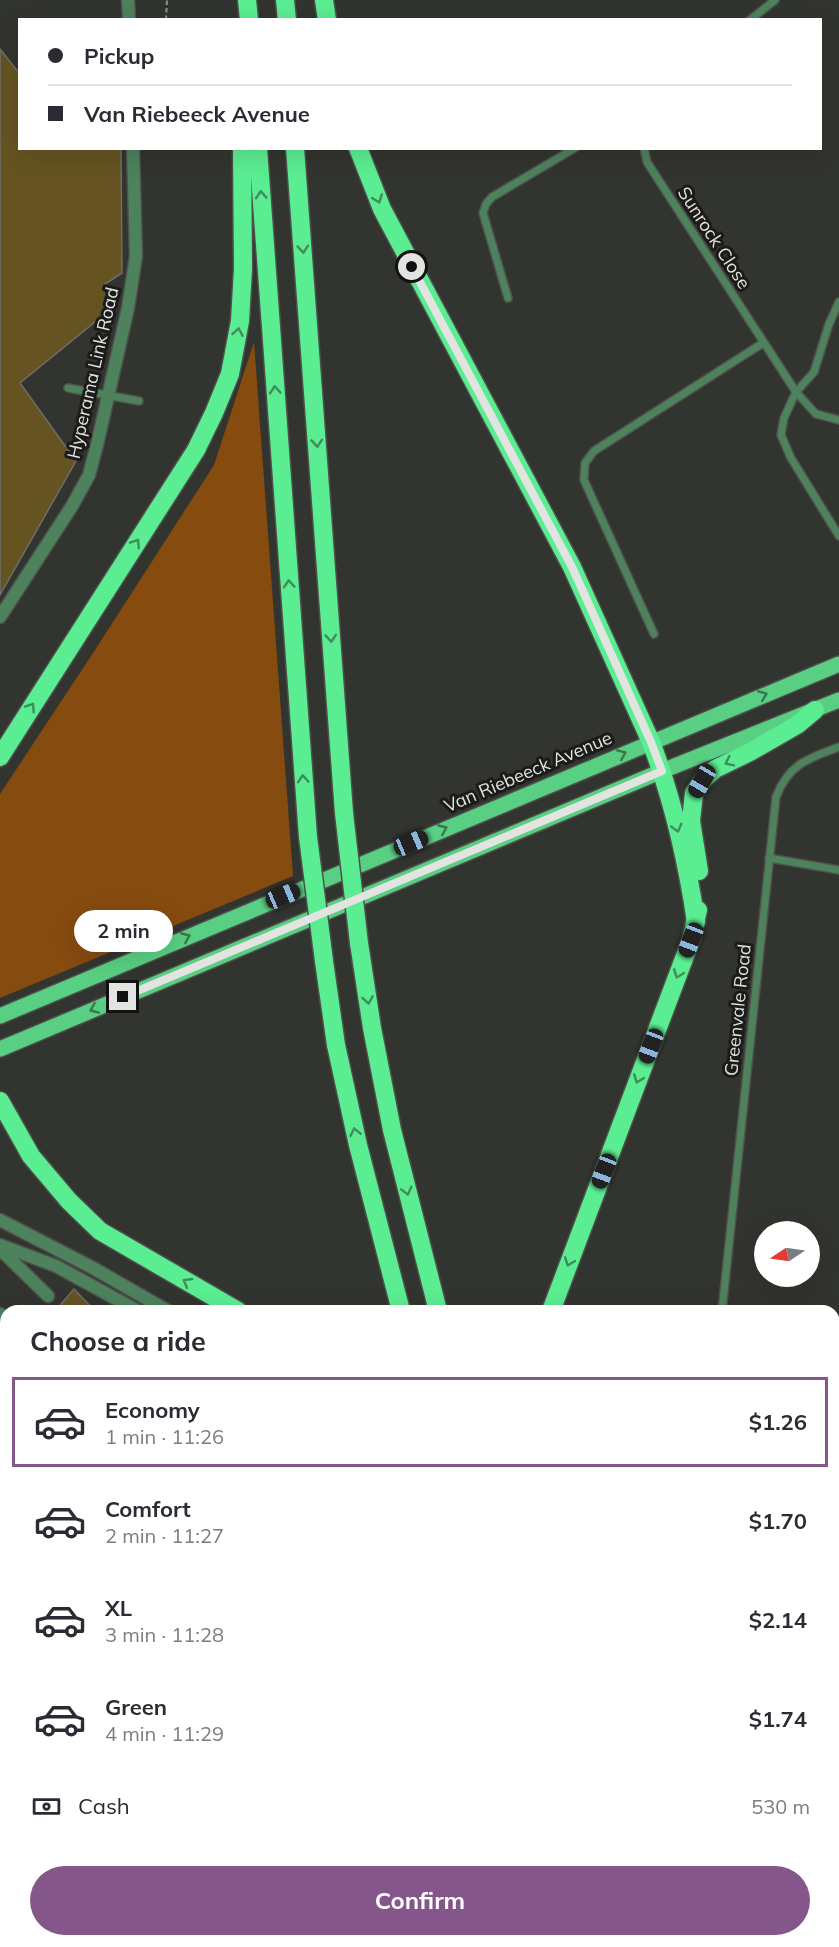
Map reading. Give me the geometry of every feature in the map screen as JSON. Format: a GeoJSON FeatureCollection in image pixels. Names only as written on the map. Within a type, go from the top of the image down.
{"type":"FeatureCollection","features":[{"type":"Feature","properties":{"kind":"highway"},"geometry":{"type":"LineString","coordinates":[[241,0],[241,18]]}},
{"type":"Feature","properties":{"kind":"highway"},"geometry":{"type":"LineString","coordinates":[[247,0],[249,18]]}},
{"type":"Feature","properties":{"kind":"highway"},"geometry":{"type":"LineString","coordinates":[[285,0],[286,18]]}},
{"type":"Feature","properties":{"kind":"highway"},"geometry":{"type":"LineString","coordinates":[[324,0],[327,18]]}},
{"type":"Feature","properties":{"kind":"highway"},"geometry":{"type":"LineString","coordinates":[[0,757],[196,450],[230,374],[240,321],[243,269],[242,150]]}},
{"type":"Feature","properties":{"kind":"highway"},"geometry":{"type":"LineString","coordinates":[[258,150],[308,837],[336,1045],[358,1145],[399,1305]]}},
{"type":"Feature","properties":{"kind":"highway"},"geometry":{"type":"LineString","coordinates":[[295,150],[344,813],[358,943],[392,1130],[436,1305]]}},
{"type":"Feature","properties":{"kind":"highway"},"geometry":{"type":"LineString","coordinates":[[359,150],[381,209],[572,567],[651,742],[662,771],[688,868],[696,922]]}},
{"type":"Feature","properties":{"kind":"highway"},"geometry":{"type":"LineString","coordinates":[[553,1305],[696,922],[699,875],[691,821],[694,793],[702,781],[715,769],[797,725],[815,710]]}},
{"type":"Feature","properties":{"kind":"highway"},"geometry":{"type":"LineString","coordinates":[[0,1101],[31,1156],[69,1201],[100,1231],[228,1305]]}},
{"type":"Feature","properties":{"kind":"main road","name":"Van Riebeeck Avenue"},"geometry":{"type":"LineString","coordinates":[[0,1016],[839,664]]}},
{"type":"Feature","properties":{"kind":"main road"},"geometry":{"type":"LineString","coordinates":[[0,1049],[662,771],[839,700]]}},
{"type":"Feature","properties":{"kind":"street"},"geometry":{"type":"LineString","coordinates":[[128,0],[129,18]]}},
{"type":"Feature","properties":{"kind":"street","name":"Hyperama Link Road"},"geometry":{"type":"LineString","coordinates":[[0,617],[72,506],[89,475],[128,308],[136,256],[133,150]]}},
{"type":"Feature","properties":{"kind":"street"},"geometry":{"type":"LineString","coordinates":[[0,1220],[93,1268],[158,1305]]}},
{"type":"Feature","properties":{"kind":"street"},"geometry":{"type":"LineString","coordinates":[[0,1247],[48,1296]]}},
{"type":"Feature","properties":{"kind":"street"},"geometry":{"type":"LineString","coordinates":[[0,1247],[56,1266],[127,1305]]}},
{"type":"Feature","properties":{"kind":"lane"},"geometry":{"type":"LineString","coordinates":[[752,18],[775,0]]}},
{"type":"Feature","properties":{"kind":"lane"},"geometry":{"type":"LineString","coordinates":[[508,298],[483,213],[486,204],[492,197],[572,150]]}},
{"type":"Feature","properties":{"kind":"lane","name":"Sunrock Close"},"geometry":{"type":"LineString","coordinates":[[644,150],[647,162],[796,392],[816,414],[839,420]]}},
{"type":"Feature","properties":{"kind":"lane"},"geometry":{"type":"LineString","coordinates":[[839,302],[814,372],[796,392],[784,418],[781,435],[791,458],[839,537]]}},
{"type":"Feature","properties":{"kind":"lane"},"geometry":{"type":"LineString","coordinates":[[830,324],[839,326]]}},
{"type":"Feature","properties":{"kind":"lane"},"geometry":{"type":"LineString","coordinates":[[654,634],[584,480],[585,463],[594,451],[763,343]]}},
{"type":"Feature","properties":{"kind":"lane"},"geometry":{"type":"LineString","coordinates":[[68,388],[139,400]]}},
{"type":"Feature","properties":{"kind":"lane","name":"Greenvale Road"},"geometry":{"type":"LineString","coordinates":[[723,1305],[776,797],[782,782],[795,768],[814,755],[839,747]]}},
{"type":"Feature","properties":{"kind":"lane"},"geometry":{"type":"LineString","coordinates":[[770,858],[839,870]]}},
{"type":"Feature","properties":{"kind":"path"},"geometry":{"type":"LineString","coordinates":[[166,18],[167,0]]}},
{"type":"Feature","properties":{"kind":"shaded area"},"geometry":{"type":"Polygon","coordinates":[[[254,342],[293,876],[0,998],[0,794],[214,465],[254,342]]]}},
{"type":"Feature","properties":{"kind":"building"},"geometry":{"type":"Polygon","coordinates":[[[0,49],[18,72],[18,150],[121,150],[122,273],[105,284],[117,304],[20,383],[76,461],[0,595],[0,49]]]}},
{"type":"Feature","properties":{"kind":"building"},"geometry":{"type":"Polygon","coordinates":[[[74,1289],[89,1305],[60,1305],[74,1289]]]}},
{"type":"Feature","properties":{"kind":"route"},"geometry":{"type":"LineString","coordinates":[[123,997],[662,771],[572,567],[412,267]]}}]}
